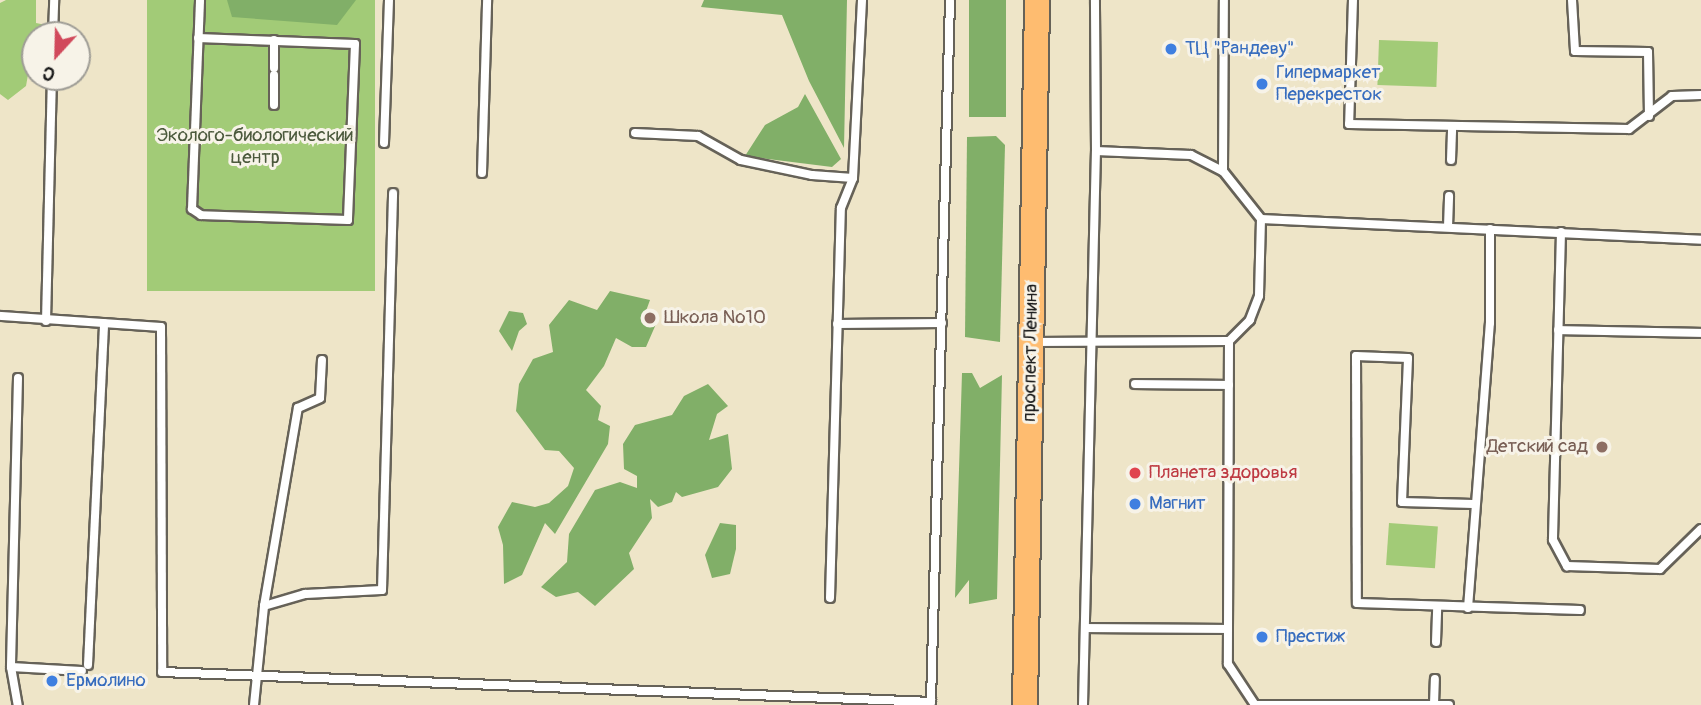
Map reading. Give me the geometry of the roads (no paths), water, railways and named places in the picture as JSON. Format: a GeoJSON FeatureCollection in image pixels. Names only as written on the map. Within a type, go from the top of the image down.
{"type":"FeatureCollection","features":[{"type":"Feature","properties":{"kind":"main road","name":"проспект Ленина"},"geometry":{"type":"LineString","coordinates":[[1025,705],[1037,0]]}},
{"type":"Feature","properties":{"kind":"lane"},"geometry":{"type":"LineString","coordinates":[[53,21],[54,0]]}},
{"type":"Feature","properties":{"kind":"lane"},"geometry":{"type":"LineString","coordinates":[[198,38],[356,45],[346,221],[195,212],[198,38],[200,0]]}},
{"type":"Feature","properties":{"kind":"lane"},"geometry":{"type":"LineString","coordinates":[[383,143],[389,0]]}},
{"type":"Feature","properties":{"kind":"lane"},"geometry":{"type":"LineString","coordinates":[[482,173],[487,0]]}},
{"type":"Feature","properties":{"kind":"lane"},"geometry":{"type":"LineString","coordinates":[[830,598],[841,208],[853,178],[862,0]]}},
{"type":"Feature","properties":{"kind":"lane"},"geometry":{"type":"LineString","coordinates":[[0,316],[161,327],[162,672],[931,702],[950,0]]}},
{"type":"Feature","properties":{"kind":"lane"},"geometry":{"type":"LineString","coordinates":[[1083,705],[1096,152],[1094,0]]}},
{"type":"Feature","properties":{"kind":"lane"},"geometry":{"type":"LineString","coordinates":[[1223,171],[1224,0]]}},
{"type":"Feature","properties":{"kind":"lane"},"geometry":{"type":"LineString","coordinates":[[1353,0],[1349,124],[1629,129],[1649,117],[1672,96],[1701,95]]}},
{"type":"Feature","properties":{"kind":"lane"},"geometry":{"type":"LineString","coordinates":[[1572,0],[1575,51],[1648,52],[1649,117]]}},
{"type":"Feature","properties":{"kind":"lane"},"geometry":{"type":"LineString","coordinates":[[274,40],[274,105]]}},
{"type":"Feature","properties":{"kind":"lane"},"geometry":{"type":"LineString","coordinates":[[46,321],[52,91]]}},
{"type":"Feature","properties":{"kind":"lane"},"geometry":{"type":"LineString","coordinates":[[1451,160],[1452,127]]}},
{"type":"Feature","properties":{"kind":"lane"},"geometry":{"type":"LineString","coordinates":[[635,133],[698,136],[741,160],[812,175],[853,178]]}},
{"type":"Feature","properties":{"kind":"lane"},"geometry":{"type":"LineString","coordinates":[[1032,342],[1229,341],[1250,320],[1259,296],[1261,219],[1223,171],[1191,155],[1096,152]]}},
{"type":"Feature","properties":{"kind":"lane"},"geometry":{"type":"LineString","coordinates":[[264,606],[305,594],[382,590],[393,193]]}},
{"type":"Feature","properties":{"kind":"lane"},"geometry":{"type":"LineString","coordinates":[[1448,227],[1449,196]]}},
{"type":"Feature","properties":{"kind":"lane"},"geometry":{"type":"LineString","coordinates":[[1261,219],[1701,240]]}},
{"type":"Feature","properties":{"kind":"lane"},"geometry":{"type":"LineString","coordinates":[[1468,608],[1473,504],[1490,323],[1490,229]]}},
{"type":"Feature","properties":{"kind":"lane"},"geometry":{"type":"LineString","coordinates":[[1562,232],[1553,540],[1567,566],[1660,569],[1701,529]]}},
{"type":"Feature","properties":{"kind":"lane"},"geometry":{"type":"LineString","coordinates":[[12,667],[85,668],[104,323]]}},
{"type":"Feature","properties":{"kind":"lane"},"geometry":{"type":"LineString","coordinates":[[837,324],[942,323]]}},
{"type":"Feature","properties":{"kind":"lane"},"geometry":{"type":"LineString","coordinates":[[1558,330],[1701,333]]}},
{"type":"Feature","properties":{"kind":"lane"},"geometry":{"type":"LineString","coordinates":[[1229,341],[1228,664],[1255,705],[1449,705]]}},
{"type":"Feature","properties":{"kind":"lane"},"geometry":{"type":"LineString","coordinates":[[1473,504],[1402,502],[1408,358],[1356,356],[1357,603],[1580,610]]}},
{"type":"Feature","properties":{"kind":"lane"},"geometry":{"type":"LineString","coordinates":[[254,705],[264,606],[298,408],[320,398],[322,360]]}},
{"type":"Feature","properties":{"kind":"lane"},"geometry":{"type":"LineString","coordinates":[[18,378],[12,667],[18,705]]}},
{"type":"Feature","properties":{"kind":"lane"},"geometry":{"type":"LineString","coordinates":[[1135,384],[1229,385]]}},
{"type":"Feature","properties":{"kind":"lane"},"geometry":{"type":"LineString","coordinates":[[1436,642],[1437,606]]}},
{"type":"Feature","properties":{"kind":"lane"},"geometry":{"type":"LineString","coordinates":[[1086,628],[1228,629]]}},
{"type":"Feature","properties":{"kind":"lane"},"geometry":{"type":"LineString","coordinates":[[1434,705],[1435,679]]}},
{"type":"Feature","properties":{"kind":"place","name":"ТЦ \"Рандеву\""},"geometry":{"type":"Point","coordinates":[1171,49]}},
{"type":"Feature","properties":{"kind":"place","name":"Гипермаркет Перекресток"},"geometry":{"type":"Point","coordinates":[1262,84]}},
{"type":"Feature","properties":{"kind":"place","name":"Школа №10"},"geometry":{"type":"Point","coordinates":[650,318]}},
{"type":"Feature","properties":{"kind":"place","name":"Детский сад"},"geometry":{"type":"Point","coordinates":[1602,447]}},
{"type":"Feature","properties":{"kind":"place","name":"Планета здоровья"},"geometry":{"type":"Point","coordinates":[1135,473]}},
{"type":"Feature","properties":{"kind":"place","name":"Магнит"},"geometry":{"type":"Point","coordinates":[1135,504]}},
{"type":"Feature","properties":{"kind":"place","name":"Престиж"},"geometry":{"type":"Point","coordinates":[1262,637]}},
{"type":"Feature","properties":{"kind":"place","name":"Ермолино"},"geometry":{"type":"Point","coordinates":[52,681]}},
{"type":"Feature","properties":{"kind":"park label","name":"Эколого-биологический центр"},"geometry":{"type":"Point","coordinates":[255,147]}}]}
